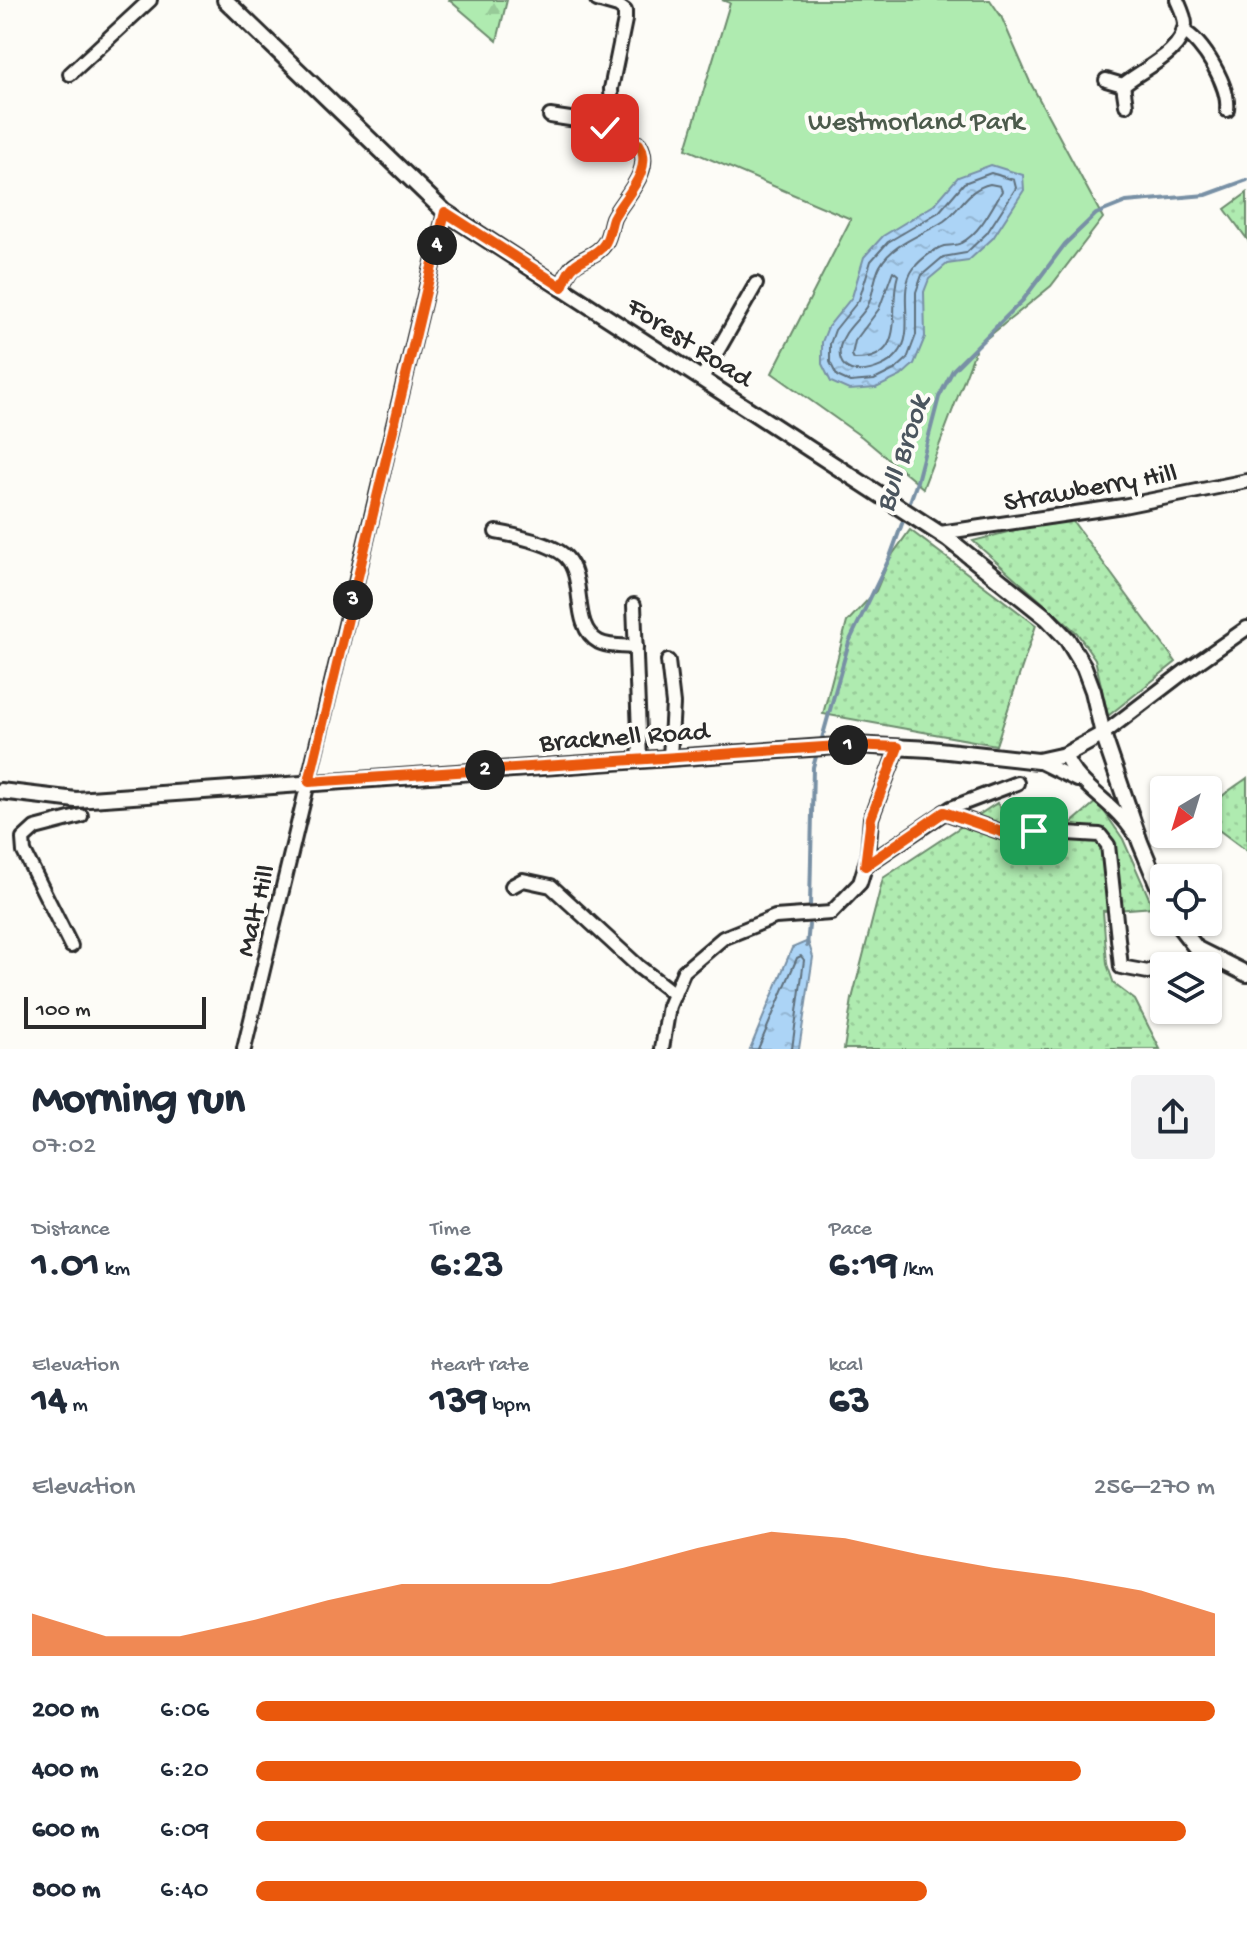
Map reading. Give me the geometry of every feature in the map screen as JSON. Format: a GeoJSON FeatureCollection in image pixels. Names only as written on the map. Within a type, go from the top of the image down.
{"type":"FeatureCollection","features":[{"type":"Feature","properties":{"kind":"main road","name":"Forest Road"},"geometry":{"type":"LineString","coordinates":[[225,0],[445,212],[940,533],[1030,602],[1067,639],[1080,659],[1150,866]]}},
{"type":"Feature","properties":{"kind":"main road","name":"Bracknell Road"},"geometry":{"type":"LineString","coordinates":[[0,791],[76,800],[828,747],[898,747],[1038,761],[1065,755],[1103,734]]}},
{"type":"Feature","properties":{"kind":"main road"},"geometry":{"type":"LineString","coordinates":[[1187,936],[1197,949],[1247,974]]}},
{"type":"Feature","properties":{"kind":"street"},"geometry":{"type":"LineString","coordinates":[[70,74],[150,0]]}},
{"type":"Feature","properties":{"kind":"street"},"geometry":{"type":"LineString","coordinates":[[597,0],[625,11],[611,89],[612,111],[605,128]]}},
{"type":"Feature","properties":{"kind":"street"},"geometry":{"type":"LineString","coordinates":[[1123,85],[1170,51],[1183,31],[1185,23],[1177,0]]}},
{"type":"Feature","properties":{"kind":"street"},"geometry":{"type":"LineString","coordinates":[[1183,31],[1202,44],[1227,97],[1227,110]]}},
{"type":"Feature","properties":{"kind":"street"},"geometry":{"type":"LineString","coordinates":[[1106,80],[1123,85]]}},
{"type":"Feature","properties":{"kind":"street"},"geometry":{"type":"LineString","coordinates":[[1123,85],[1126,105]]}},
{"type":"Feature","properties":{"kind":"street"},"geometry":{"type":"LineString","coordinates":[[550,116],[578,118],[639,144],[643,150],[641,168],[633,190],[614,217],[605,243],[597,252],[575,265],[562,287]]}},
{"type":"Feature","properties":{"kind":"street","name":"Malt Hill"},"geometry":{"type":"LineString","coordinates":[[244,1049],[445,212]]}},
{"type":"Feature","properties":{"kind":"street"},"geometry":{"type":"LineString","coordinates":[[702,378],[756,284]]}},
{"type":"Feature","properties":{"kind":"street","name":"Strawberry Hill"},"geometry":{"type":"LineString","coordinates":[[940,533],[1123,506],[1247,481]]}},
{"type":"Feature","properties":{"kind":"street"},"geometry":{"type":"LineString","coordinates":[[496,532],[547,546],[568,558],[590,633],[600,643],[636,647]]}},
{"type":"Feature","properties":{"kind":"street"},"geometry":{"type":"LineString","coordinates":[[634,605],[640,759]]}},
{"type":"Feature","properties":{"kind":"street"},"geometry":{"type":"LineString","coordinates":[[1103,734],[1247,628]]}},
{"type":"Feature","properties":{"kind":"street"},"geometry":{"type":"LineString","coordinates":[[668,661],[673,704],[670,757]]}},
{"type":"Feature","properties":{"kind":"street"},"geometry":{"type":"LineString","coordinates":[[662,1049],[669,1006],[684,971],[723,938],[775,917],[831,913],[860,883],[871,818],[898,747]]}},
{"type":"Feature","properties":{"kind":"street"},"geometry":{"type":"LineString","coordinates":[[1065,755],[1071,768],[1115,808],[1140,842]]}},
{"type":"Feature","properties":{"kind":"street"},"geometry":{"type":"LineString","coordinates":[[1038,761],[1087,785]]}},
{"type":"Feature","properties":{"kind":"street"},"geometry":{"type":"LineString","coordinates":[[865,866],[944,812],[1017,783]]}},
{"type":"Feature","properties":{"kind":"street"},"geometry":{"type":"LineString","coordinates":[[944,812],[1010,835],[1034,831],[1100,835],[1108,845],[1121,967],[1150,971]]}},
{"type":"Feature","properties":{"kind":"street"},"geometry":{"type":"LineString","coordinates":[[71,946],[24,852],[23,839],[35,828],[81,816]]}},
{"type":"Feature","properties":{"kind":"street"},"geometry":{"type":"LineString","coordinates":[[512,886],[523,880],[551,886],[639,967],[674,994]]}},
{"type":"Feature","properties":{"kind":"green space"},"geometry":{"type":"Polygon","coordinates":[[[449,0],[507,0],[497,41],[449,0]]]}},
{"type":"Feature","properties":{"kind":"green space","name":"Westmorland Park"},"geometry":{"type":"Polygon","coordinates":[[[722,0],[990,0],[1001,16],[1030,82],[1103,218],[1051,286],[977,346],[923,488],[862,437],[772,373],[851,219],[686,149],[730,3],[722,0]]]}},
{"type":"Feature","properties":{"kind":"green space"},"geometry":{"type":"Polygon","coordinates":[[[1247,193],[1247,239],[1225,209],[1247,193]]]}},
{"type":"Feature","properties":{"kind":"green space"},"geometry":{"type":"Polygon","coordinates":[[[1069,516],[1176,662],[1108,716],[1095,659],[1077,633],[973,541],[1069,516]]]}},
{"type":"Feature","properties":{"kind":"green space"},"geometry":{"type":"Polygon","coordinates":[[[910,530],[1036,625],[996,745],[823,714],[847,622],[876,591],[890,558],[910,530]]]}},
{"type":"Feature","properties":{"kind":"green space"},"geometry":{"type":"Polygon","coordinates":[[[1247,778],[1247,851],[1222,832],[1222,797],[1247,778]]]}},
{"type":"Feature","properties":{"kind":"green space"},"geometry":{"type":"Polygon","coordinates":[[[1097,801],[1123,839],[1150,900],[1150,907],[1103,911],[1107,964],[1114,984],[1135,1000],[1160,1049],[844,1049],[852,999],[883,878],[997,803],[1016,832],[1069,825],[1097,801]]]}},
{"type":"Feature","properties":{"kind":"water"},"geometry":{"type":"Polygon","coordinates":[[[991,165],[1023,175],[1024,190],[993,238],[968,261],[947,264],[929,279],[924,292],[925,337],[914,364],[901,376],[876,388],[849,390],[831,382],[822,364],[822,342],[828,327],[852,297],[864,257],[883,236],[934,205],[958,177],[991,165]]]}},
{"type":"Feature","properties":{"kind":"water"},"geometry":{"type":"Polygon","coordinates":[[[808,941],[813,957],[799,1049],[750,1049],[792,948],[808,941]]]}},
{"type":"Feature","properties":{"kind":"waterway","name":"Bull Brook"},"geometry":{"type":"LineString","coordinates":[[821,742],[849,642],[890,557],[916,485],[939,397],[953,370],[1023,300],[1065,244],[1096,214],[1126,202],[1206,195],[1247,180]]}},
{"type":"Feature","properties":{"kind":"waterway","name":"Bull Brook"},"geometry":{"type":"LineString","coordinates":[[810,905],[813,767],[818,750]]}},
{"type":"Feature","properties":{"kind":"waterway","name":"Bull Brook"},"geometry":{"type":"LineString","coordinates":[[807,946],[809,925]]}},
{"type":"Feature","properties":{"kind":"route"},"geometry":{"type":"LineString","coordinates":[[605,128],[631,143],[639,144],[643,150],[641,168],[633,190],[614,217],[605,243],[597,252],[575,265],[562,287],[445,212],[309,782],[853,745],[898,747],[871,818],[865,866],[944,812],[1010,835],[1034,831]]}}]}
